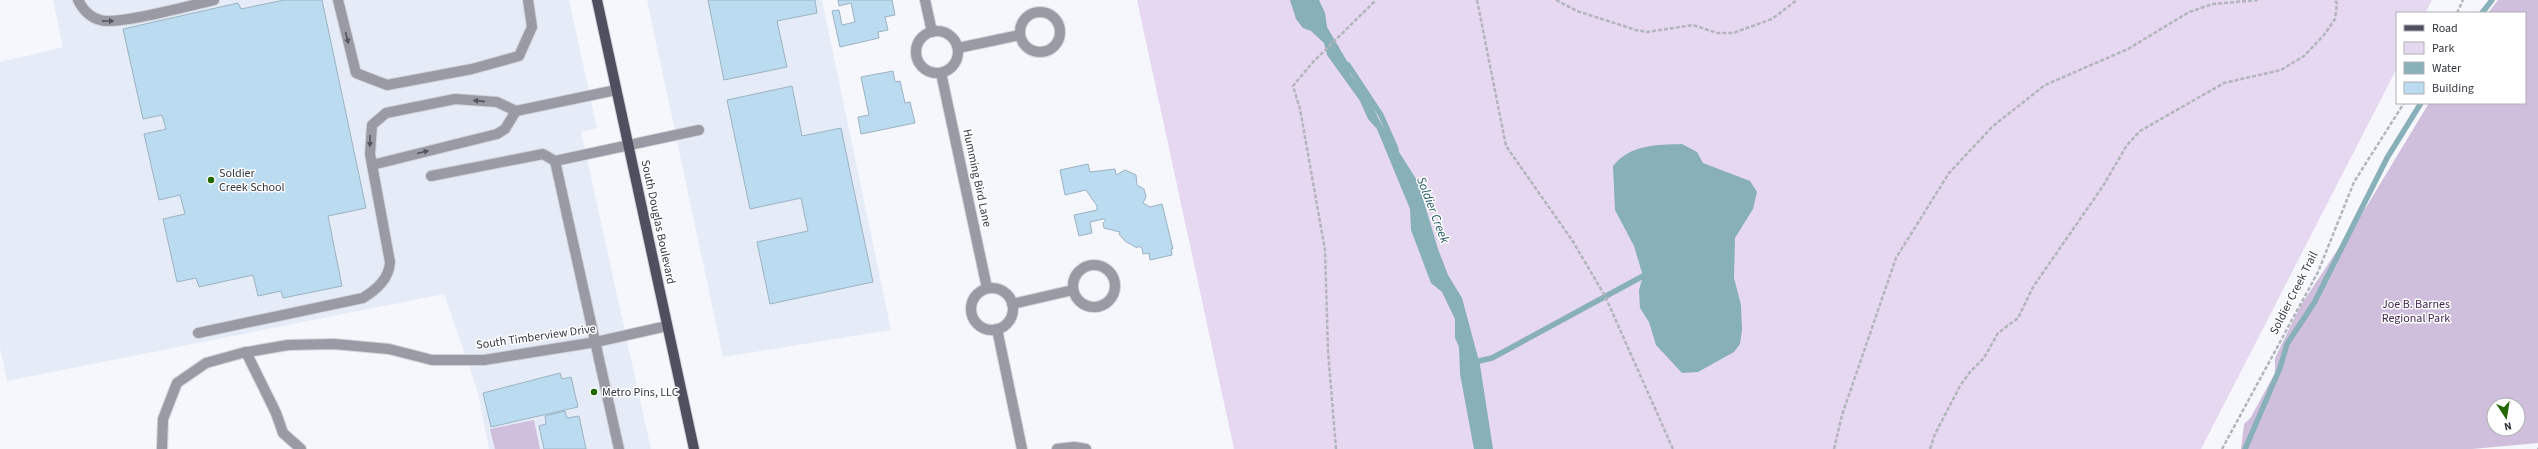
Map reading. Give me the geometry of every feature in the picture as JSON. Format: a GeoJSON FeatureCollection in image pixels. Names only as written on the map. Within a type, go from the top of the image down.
{"type":"FeatureCollection","features":[{"type":"Feature","properties":{"kind":"main road","name":"South Douglas Boulevard"},"geometry":{"type":"LineString","coordinates":[[597,0],[694,449]]}},
{"type":"Feature","properties":{"kind":"street"},"geometry":{"type":"LineString","coordinates":[[78,0],[84,12],[100,21],[117,21],[214,0]]}},
{"type":"Feature","properties":{"kind":"street"},"geometry":{"type":"LineString","coordinates":[[338,0],[356,73],[387,85],[472,69],[519,56],[532,27],[528,0]]}},
{"type":"Feature","properties":{"kind":"street"},"geometry":{"type":"LineString","coordinates":[[925,0],[932,32]]}},
{"type":"Feature","properties":{"kind":"street"},"geometry":{"type":"LineString","coordinates":[[1037,11],[1052,15],[1060,29],[1056,44],[1048,50],[1041,52],[1026,46],[1020,34],[1023,20],[1037,11]]}},
{"type":"Feature","properties":{"kind":"street"},"geometry":{"type":"LineString","coordinates":[[932,32],[948,34],[954,40],[958,48],[956,62],[950,69],[941,73],[925,70],[917,58],[916,51],[919,42],[924,36],[932,32]]}},
{"type":"Feature","properties":{"kind":"street"},"geometry":{"type":"LineString","coordinates":[[958,48],[1020,34]]}},
{"type":"Feature","properties":{"kind":"street","name":"Humming Bird Lane"},"geometry":{"type":"LineString","coordinates":[[941,73],[987,288]]}},
{"type":"Feature","properties":{"kind":"street"},"geometry":{"type":"LineString","coordinates":[[198,334],[363,298],[379,286],[390,270],[390,262],[372,165],[370,130],[375,121],[382,114],[455,99],[497,102],[516,111],[616,90]]}},
{"type":"Feature","properties":{"kind":"street"},"geometry":{"type":"LineString","coordinates":[[372,165],[497,134],[505,129],[516,111]]}},
{"type":"Feature","properties":{"kind":"street"},"geometry":{"type":"LineString","coordinates":[[431,176],[543,154],[555,161],[699,130]]}},
{"type":"Feature","properties":{"kind":"street"},"geometry":{"type":"LineString","coordinates":[[555,161],[619,449]]}},
{"type":"Feature","properties":{"kind":"street"},"geometry":{"type":"LineString","coordinates":[[1091,265],[1099,266],[1108,270],[1115,284],[1110,300],[1096,308],[1080,303],[1073,290],[1074,281],[1077,274],[1091,265]]}},
{"type":"Feature","properties":{"kind":"street"},"geometry":{"type":"LineString","coordinates":[[987,288],[1003,291],[1012,304],[1010,319],[1005,325],[997,329],[988,329],[978,325],[971,314],[974,297],[987,288]]}},
{"type":"Feature","properties":{"kind":"street"},"geometry":{"type":"LineString","coordinates":[[1012,304],[1073,290]]}},
{"type":"Feature","properties":{"kind":"street","name":"South Timberview Drive"},"geometry":{"type":"LineString","coordinates":[[162,449],[163,419],[177,383],[206,363],[246,352],[288,345],[334,344],[389,349],[432,360],[484,360],[596,342],[667,326]]}},
{"type":"Feature","properties":{"kind":"street"},"geometry":{"type":"LineString","coordinates":[[997,329],[1022,449]]}},
{"type":"Feature","properties":{"kind":"street"},"geometry":{"type":"LineString","coordinates":[[246,352],[276,413],[283,433],[300,449]]}},
{"type":"Feature","properties":{"kind":"street"},"geometry":{"type":"LineString","coordinates":[[1057,449],[1074,447],[1086,449]]}},
{"type":"Feature","properties":{"kind":"path"},"geometry":{"type":"LineString","coordinates":[[1336,449],[1328,350],[1325,250],[1300,109],[1293,86],[1313,62],[1376,0]]}},
{"type":"Feature","properties":{"kind":"path"},"geometry":{"type":"LineString","coordinates":[[1477,0],[1506,146],[1572,240],[1605,296],[1673,449]]}},
{"type":"Feature","properties":{"kind":"path"},"geometry":{"type":"LineString","coordinates":[[1556,0],[1577,11],[1636,30],[1651,32],[1693,25],[1717,33],[1732,33],[1772,19],[1797,0]]}},
{"type":"Feature","properties":{"kind":"path"},"geometry":{"type":"LineString","coordinates":[[1834,449],[1842,415],[1896,258],[1949,173],[1993,126],[2045,85],[2128,49],[2189,12],[2212,4],[2258,0]]}},
{"type":"Feature","properties":{"kind":"path"},"geometry":{"type":"LineString","coordinates":[[1930,449],[1935,434],[1960,386],[1970,372],[1984,358],[1998,333],[2018,318],[2033,287],[2103,186],[2128,145],[2140,131],[2224,83],[2281,70],[2304,56],[2324,35],[2335,19],[2337,4],[2335,0]]}},
{"type":"Feature","properties":{"kind":"path"},"geometry":{"type":"LineString","coordinates":[[2457,12],[2463,0]]}},
{"type":"Feature","properties":{"kind":"path","name":"Soldier Creek Trail"},"geometry":{"type":"LineString","coordinates":[[2222,449],[2318,272],[2354,182],[2403,104]]}},
{"type":"Feature","properties":{"kind":"shaded area","name":"Soldier Creek School"},"geometry":{"type":"Polygon","coordinates":[[[53,0],[569,0],[597,128],[581,132],[651,449],[489,449],[477,389],[444,294],[7,381],[0,348],[0,62],[63,47],[53,0]]]}},
{"type":"Feature","properties":{"kind":"shaded area"},"geometry":{"type":"Polygon","coordinates":[[[647,0],[822,0],[891,330],[723,357],[647,0]]]}},
{"type":"Feature","properties":{"kind":"green space"},"geometry":{"type":"Polygon","coordinates":[[[1137,0],[2432,0],[2426,12],[2396,12],[2396,70],[2201,449],[1234,449],[1137,0]]]}},
{"type":"Feature","properties":{"kind":"green space","name":"Joe B. Barnes Regional Park"},"geometry":{"type":"Polygon","coordinates":[[[2498,0],[2538,0],[2538,443],[2472,449],[2241,449],[2244,424],[2251,417],[2275,373],[2275,358],[2301,305],[2368,204],[2428,104],[2526,104],[2526,12],[2489,12],[2498,0]]]}},
{"type":"Feature","properties":{"kind":"green space"},"geometry":{"type":"Polygon","coordinates":[[[534,420],[540,449],[495,449],[490,429],[534,420]]]}},
{"type":"Feature","properties":{"kind":"water"},"geometry":{"type":"Polygon","coordinates":[[[1290,0],[1319,0],[1325,13],[1327,27],[1351,68],[1350,74],[1366,94],[1382,125],[1418,182],[1438,249],[1448,275],[1462,298],[1480,365],[1493,449],[1474,449],[1460,374],[1459,347],[1455,338],[1455,319],[1442,292],[1431,283],[1411,230],[1410,209],[1377,129],[1368,119],[1360,101],[1327,55],[1324,43],[1311,31],[1303,28],[1296,19],[1290,0]]]}},
{"type":"Feature","properties":{"kind":"water"},"geometry":{"type":"Polygon","coordinates":[[[1682,144],[1697,152],[1703,163],[1750,181],[1757,192],[1753,209],[1735,238],[1734,278],[1741,305],[1742,330],[1740,344],[1734,352],[1698,372],[1682,373],[1656,345],[1649,322],[1640,308],[1639,290],[1643,276],[1634,246],[1615,210],[1613,166],[1628,153],[1644,147],[1682,144]]]}},
{"type":"Feature","properties":{"kind":"building"},"geometry":{"type":"Polygon","coordinates":[[[284,0],[322,0],[366,208],[328,216],[342,286],[283,298],[281,291],[258,296],[253,275],[199,287],[196,278],[177,282],[163,219],[185,214],[180,195],[159,200],[144,134],[166,129],[162,115],[143,119],[123,29],[238,3],[241,9],[284,0]]]}},
{"type":"Feature","properties":{"kind":"building"},"geometry":{"type":"Polygon","coordinates":[[[708,0],[815,0],[817,13],[777,21],[787,67],[724,80],[708,0]]]}},
{"type":"Feature","properties":{"kind":"building"},"geometry":{"type":"Polygon","coordinates":[[[838,0],[892,0],[895,15],[885,17],[888,30],[878,32],[879,38],[840,47],[832,11],[839,10],[842,25],[855,22],[851,3],[839,6],[838,0]]]}},
{"type":"Feature","properties":{"kind":"building"},"geometry":{"type":"Polygon","coordinates":[[[893,71],[895,82],[900,81],[905,103],[910,102],[915,123],[861,134],[858,117],[869,115],[861,77],[893,71]]]}},
{"type":"Feature","properties":{"kind":"building"},"geometry":{"type":"Polygon","coordinates":[[[792,86],[802,136],[841,128],[873,282],[770,304],[757,242],[808,231],[801,198],[750,209],[727,100],[792,86]]]}},
{"type":"Feature","properties":{"kind":"building"},"geometry":{"type":"Polygon","coordinates":[[[1088,164],[1090,172],[1115,169],[1116,175],[1125,170],[1136,175],[1137,185],[1144,189],[1146,197],[1143,203],[1150,207],[1162,204],[1173,249],[1171,249],[1172,255],[1150,260],[1149,253],[1143,254],[1142,248],[1138,246],[1137,248],[1125,241],[1119,234],[1120,232],[1104,228],[1103,223],[1106,220],[1103,219],[1090,222],[1092,233],[1079,236],[1074,215],[1097,210],[1097,206],[1086,190],[1065,195],[1060,170],[1088,164]]]}},
{"type":"Feature","properties":{"kind":"building"},"geometry":{"type":"Polygon","coordinates":[[[560,373],[562,379],[571,377],[578,407],[491,427],[483,393],[560,373]]]}},
{"type":"Feature","properties":{"kind":"building"},"geometry":{"type":"Polygon","coordinates":[[[565,411],[567,418],[579,416],[586,449],[544,449],[539,426],[546,424],[545,416],[565,411]]]}},
{"type":"Feature","properties":{"kind":"waterway"},"geometry":{"type":"LineString","coordinates":[[2483,12],[2492,0]]}},
{"type":"Feature","properties":{"kind":"waterway","name":"Soldier Creek"},"geometry":{"type":"LineString","coordinates":[[1348,65],[1381,115],[1396,149]]}},
{"type":"Feature","properties":{"kind":"waterway"},"geometry":{"type":"LineString","coordinates":[[2245,449],[2280,368],[2287,344],[2314,303],[2387,158],[2420,104]]}},
{"type":"Feature","properties":{"kind":"waterway"},"geometry":{"type":"LineString","coordinates":[[1470,363],[1492,358],[1643,276]]}},
{"type":"Feature","properties":{"kind":"place","name":"Soldier Creek School"},"geometry":{"type":"Point","coordinates":[211,180]}},
{"type":"Feature","properties":{"kind":"place","name":"Metro Pins, LLC"},"geometry":{"type":"Point","coordinates":[594,392]}}]}
